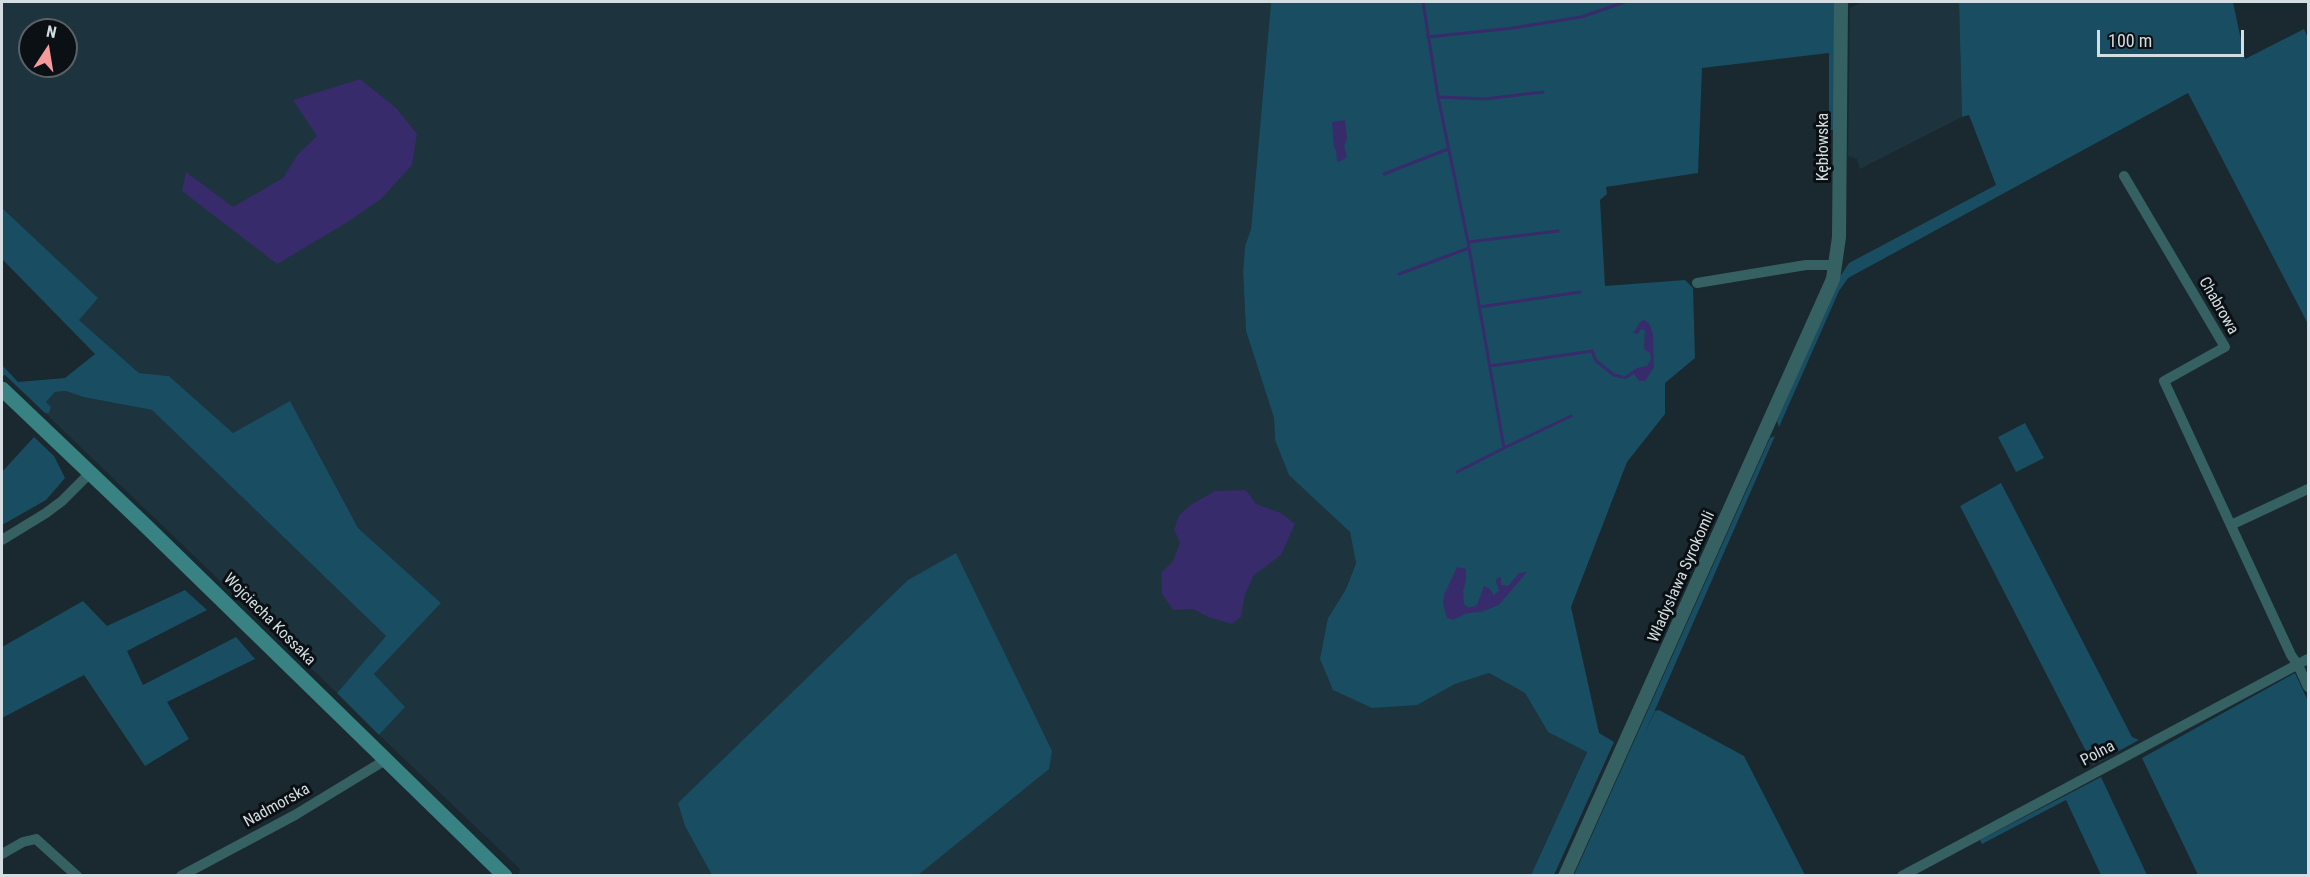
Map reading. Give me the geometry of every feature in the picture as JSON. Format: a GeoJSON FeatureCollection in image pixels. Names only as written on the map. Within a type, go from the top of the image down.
{"type":"FeatureCollection","features":[{"type":"Feature","properties":{"kind":"main road","name":"Wojciecha Kossaka"},"geometry":{"type":"LineString","coordinates":[[4,391],[91,472],[505,876]]}},
{"type":"Feature","properties":{"kind":"street","name":"Kębłowska"},"geometry":{"type":"LineString","coordinates":[[1828,292],[1839,244],[1841,2]]}},
{"type":"Feature","properties":{"kind":"street","name":"Chabrowa"},"geometry":{"type":"LineString","coordinates":[[2124,176],[2225,347],[2164,381],[2308,687]]}},
{"type":"Feature","properties":{"kind":"street"},"geometry":{"type":"LineString","coordinates":[[1697,283],[1806,265],[1836,265]]}},
{"type":"Feature","properties":{"kind":"street","name":"Władysława Syrokomli"},"geometry":{"type":"LineString","coordinates":[[1565,876],[1828,292]]}},
{"type":"Feature","properties":{"kind":"street"},"geometry":{"type":"LineString","coordinates":[[2,540],[62,501],[91,472]]}},
{"type":"Feature","properties":{"kind":"street"},"geometry":{"type":"LineString","coordinates":[[2232,525],[2308,489]]}},
{"type":"Feature","properties":{"kind":"street","name":"Polna"},"geometry":{"type":"LineString","coordinates":[[1902,876],[2308,659]]}},
{"type":"Feature","properties":{"kind":"street","name":"Nadmorska"},"geometry":{"type":"LineString","coordinates":[[181,876],[295,815],[387,759]]}},
{"type":"Feature","properties":{"kind":"street"},"geometry":{"type":"LineString","coordinates":[[2,854],[23,842],[36,838],[77,876]]}},
{"type":"Feature","properties":{"kind":"shaded area"},"geometry":{"type":"Polygon","coordinates":[[[2,2],[1271,2],[1251,229],[1245,246],[1243,272],[1246,331],[1274,418],[1275,440],[1327,508],[1350,532],[1356,562],[1346,589],[1328,618],[1417,704],[1455,684],[1489,673],[1525,693],[1548,732],[1587,751],[1531,875],[519,875],[520,869],[379,735],[404,707],[374,674],[441,603],[358,528],[290,402],[233,433],[169,376],[139,373],[78,319],[97,298],[2,208],[2,2]]]}},
{"type":"Feature","properties":{"kind":"shaded area"},"geometry":{"type":"Polygon","coordinates":[[[1271,2],[1836,2],[1835,127],[1833,130],[1826,131],[1829,125],[1829,53],[1702,68],[1698,173],[1606,187],[1607,194],[1600,200],[1605,286],[1685,280],[1693,288],[1695,358],[1665,383],[1665,414],[1627,462],[1571,607],[1599,733],[1614,742],[1554,875],[1531,875],[1587,752],[1548,732],[1525,693],[1489,673],[1455,684],[1417,705],[1372,708],[1333,690],[1320,659],[1328,618],[1346,589],[1356,563],[1350,532],[1289,475],[1275,440],[1274,418],[1246,331],[1243,272],[1245,246],[1251,229],[1271,2]]]}},
{"type":"Feature","properties":{"kind":"shaded area"},"geometry":{"type":"Polygon","coordinates":[[[1862,2],[1959,2],[1962,117],[1860,169],[1857,159],[1848,156],[1850,8],[1862,2]]]}},
{"type":"Feature","properties":{"kind":"shaded area"},"geometry":{"type":"Polygon","coordinates":[[[1959,2],[2233,2],[2245,59],[2304,29],[2308,38],[2308,324],[2188,93],[1848,278],[1839,291],[1779,427],[1777,421],[1839,278],[1849,263],[1996,185],[1969,115],[1962,117],[1959,2]]]}},
{"type":"Feature","properties":{"kind":"shaded area"},"geometry":{"type":"Polygon","coordinates":[[[360,79],[396,108],[417,134],[412,165],[381,199],[346,223],[277,264],[182,191],[186,172],[233,207],[283,178],[298,154],[317,136],[293,100],[360,79]]]}},
{"type":"Feature","properties":{"kind":"shaded area"},"geometry":{"type":"Polygon","coordinates":[[[1345,120],[1347,139],[1344,146],[1347,157],[1339,162],[1334,147],[1332,122],[1345,120]]]}},
{"type":"Feature","properties":{"kind":"shaded area"},"geometry":{"type":"Polygon","coordinates":[[[2,208],[98,298],[79,320],[139,373],[169,376],[233,433],[290,401],[358,528],[441,603],[374,674],[405,707],[379,735],[337,693],[386,636],[152,410],[83,397],[66,391],[55,392],[46,402],[51,407],[49,413],[45,413],[5,375],[2,376],[2,365],[18,382],[65,378],[95,354],[2,259],[2,208]]]}},
{"type":"Feature","properties":{"kind":"shaded area"},"geometry":{"type":"Polygon","coordinates":[[[1645,320],[1650,325],[1653,335],[1654,367],[1645,381],[1639,381],[1634,374],[1626,379],[1622,378],[1637,368],[1647,366],[1651,359],[1650,353],[1644,349],[1645,330],[1641,329],[1638,334],[1633,333],[1641,321],[1645,320]]]}},
{"type":"Feature","properties":{"kind":"shaded area"},"geometry":{"type":"Polygon","coordinates":[[[66,391],[83,397],[152,410],[386,636],[337,693],[45,413],[49,412],[46,402],[55,392],[66,391]]]}},
{"type":"Feature","properties":{"kind":"shaded area"},"geometry":{"type":"Polygon","coordinates":[[[2025,423],[2044,458],[2016,472],[1998,437],[2025,423]]]}},
{"type":"Feature","properties":{"kind":"shaded area"},"geometry":{"type":"Polygon","coordinates":[[[1775,436],[1641,742],[1655,711],[1659,710],[1744,756],[1805,875],[1574,875],[1770,438],[1775,436]]]}},
{"type":"Feature","properties":{"kind":"shaded area"},"geometry":{"type":"Polygon","coordinates":[[[34,437],[54,456],[65,478],[46,500],[2,525],[2,472],[34,437]]]}},
{"type":"Feature","properties":{"kind":"shaded area"},"geometry":{"type":"Polygon","coordinates":[[[2001,483],[2132,737],[2139,740],[2093,765],[1960,506],[2001,483]]]}},
{"type":"Feature","properties":{"kind":"shaded area"},"geometry":{"type":"Polygon","coordinates":[[[1246,490],[1256,504],[1281,513],[1295,524],[1281,555],[1254,575],[1245,594],[1241,617],[1232,624],[1208,617],[1193,609],[1173,610],[1162,594],[1161,573],[1173,561],[1180,542],[1174,530],[1179,515],[1192,504],[1215,491],[1246,490]]]}},
{"type":"Feature","properties":{"kind":"shaded area"},"geometry":{"type":"Polygon","coordinates":[[[956,553],[1052,751],[1049,769],[918,875],[712,875],[685,826],[678,803],[908,580],[956,553]]]}},
{"type":"Feature","properties":{"kind":"shaded area"},"geometry":{"type":"Polygon","coordinates":[[[1457,567],[1466,569],[1464,604],[1469,608],[1477,605],[1484,586],[1494,595],[1499,591],[1497,578],[1501,577],[1501,585],[1508,586],[1519,573],[1527,572],[1499,605],[1481,612],[1467,613],[1453,620],[1447,618],[1443,603],[1444,595],[1457,567]]]}},
{"type":"Feature","properties":{"kind":"shaded area"},"geometry":{"type":"Polygon","coordinates":[[[185,590],[207,610],[127,651],[143,685],[236,637],[255,659],[167,702],[189,739],[145,766],[84,675],[2,718],[2,647],[83,601],[107,626],[185,590]]]}},
{"type":"Feature","properties":{"kind":"shaded area"},"geometry":{"type":"Polygon","coordinates":[[[2295,673],[2308,701],[2308,875],[2198,875],[2142,758],[2295,673]]]}},
{"type":"Feature","properties":{"kind":"shaded area"},"geometry":{"type":"Polygon","coordinates":[[[2101,777],[2147,875],[2101,875],[2066,800],[1982,844],[1980,840],[2101,777]]]}},
{"type":"Feature","properties":{"kind":"waterway"},"geometry":{"type":"LineString","coordinates":[[1423,2],[1438,97],[1468,242],[1504,448],[1571,416]]}},
{"type":"Feature","properties":{"kind":"waterway"},"geometry":{"type":"LineString","coordinates":[[1428,37],[1513,28],[1581,17],[1625,2]]}},
{"type":"Feature","properties":{"kind":"waterway"},"geometry":{"type":"LineString","coordinates":[[1438,97],[1485,99],[1543,92]]}},
{"type":"Feature","properties":{"kind":"waterway"},"geometry":{"type":"LineString","coordinates":[[1384,174],[1448,149]]}},
{"type":"Feature","properties":{"kind":"waterway"},"geometry":{"type":"LineString","coordinates":[[1468,242],[1558,231]]}},
{"type":"Feature","properties":{"kind":"waterway"},"geometry":{"type":"LineString","coordinates":[[1399,274],[1469,248]]}},
{"type":"Feature","properties":{"kind":"waterway"},"geometry":{"type":"LineString","coordinates":[[1479,307],[1580,292]]}},
{"type":"Feature","properties":{"kind":"waterway"},"geometry":{"type":"LineString","coordinates":[[1490,366],[1592,351],[1596,361],[1614,375],[1622,377]]}},
{"type":"Feature","properties":{"kind":"waterway"},"geometry":{"type":"LineString","coordinates":[[1457,472],[1504,448]]}}]}
